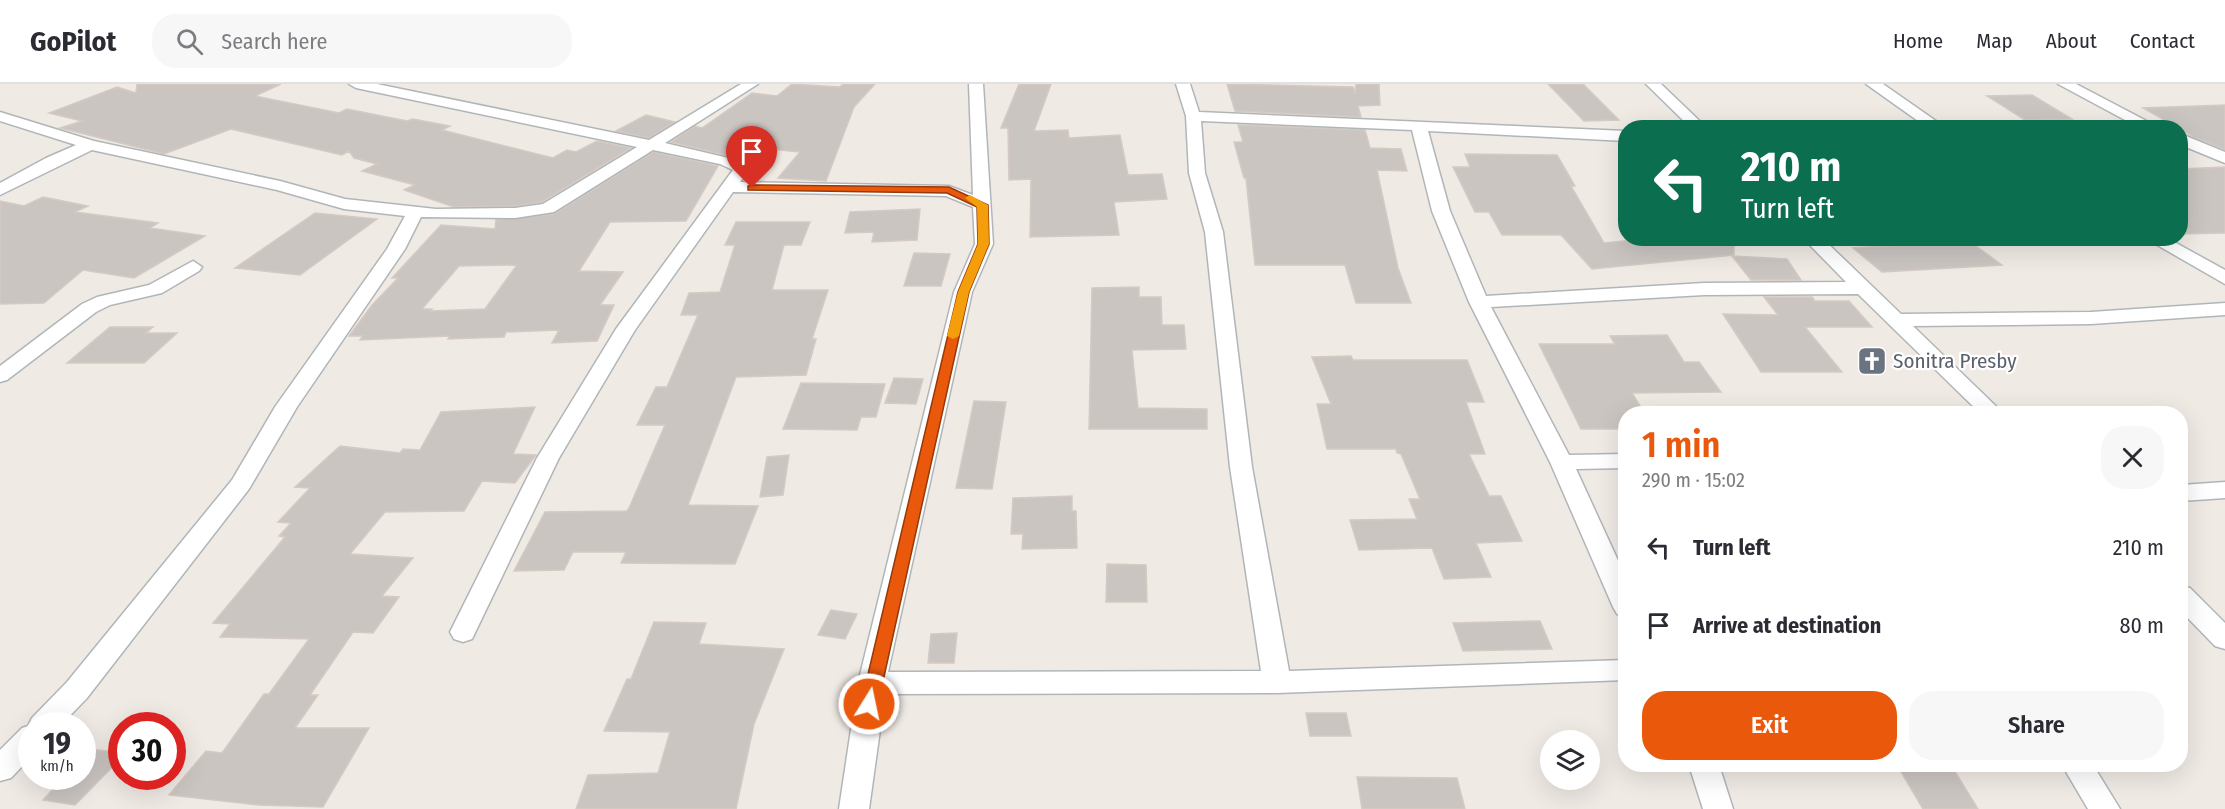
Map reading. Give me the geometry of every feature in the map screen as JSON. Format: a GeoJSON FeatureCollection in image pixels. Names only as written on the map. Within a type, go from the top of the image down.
{"type":"FeatureCollection","features":[{"type":"Feature","properties":{"kind":"street"},"geometry":{"type":"LineString","coordinates":[[356,84],[740,165],[741,170],[626,329],[548,458],[463,632]]}},
{"type":"Feature","properties":{"kind":"street"},"geometry":{"type":"LineString","coordinates":[[0,116],[90,145],[280,186],[344,204],[415,212],[515,213],[548,208],[751,84]]}},
{"type":"Feature","properties":{"kind":"street"},"geometry":{"type":"LineString","coordinates":[[854,809],[872,683],[963,292],[984,244],[975,103],[976,84]]}},
{"type":"Feature","properties":{"kind":"street"},"geometry":{"type":"LineString","coordinates":[[1183,84],[1193,116],[1197,173],[1214,232],[1241,466],[1277,682]]}},
{"type":"Feature","properties":{"kind":"street"},"geometry":{"type":"LineString","coordinates":[[1653,84],[1691,120]]}},
{"type":"Feature","properties":{"kind":"street"},"geometry":{"type":"LineString","coordinates":[[1874,84],[1926,120]]}},
{"type":"Feature","properties":{"kind":"street"},"geometry":{"type":"LineString","coordinates":[[2065,84],[2137,120]]}},
{"type":"Feature","properties":{"kind":"street"},"geometry":{"type":"LineString","coordinates":[[1193,116],[1315,118],[1419,127],[1618,136]]}},
{"type":"Feature","properties":{"kind":"street"},"geometry":{"type":"LineString","coordinates":[[1419,127],[1441,210],[1479,303],[1561,462],[1618,589]]}},
{"type":"Feature","properties":{"kind":"street"},"geometry":{"type":"LineString","coordinates":[[2188,142],[2222,155]]}},
{"type":"Feature","properties":{"kind":"street"},"geometry":{"type":"LineString","coordinates":[[5,184],[90,145]]}},
{"type":"Feature","properties":{"kind":"street"},"geometry":{"type":"LineString","coordinates":[[949,190],[981,175]]}},
{"type":"Feature","properties":{"kind":"street"},"geometry":{"type":"LineString","coordinates":[[730,187],[949,190],[982,205]]}},
{"type":"Feature","properties":{"kind":"street"},"geometry":{"type":"LineString","coordinates":[[56,712],[77,690],[242,484],[286,407],[396,249],[415,212]]}},
{"type":"Feature","properties":{"kind":"street"},"geometry":{"type":"LineString","coordinates":[[1819,246],[1985,406]]}},
{"type":"Feature","properties":{"kind":"street"},"geometry":{"type":"LineString","coordinates":[[2167,246],[2225,278]]}},
{"type":"Feature","properties":{"kind":"street"},"geometry":{"type":"LineString","coordinates":[[0,376],[89,308],[104,301],[155,289],[193,267]]}},
{"type":"Feature","properties":{"kind":"street"},"geometry":{"type":"LineString","coordinates":[[1479,303],[1704,289],[1860,288]]}},
{"type":"Feature","properties":{"kind":"street"},"geometry":{"type":"LineString","coordinates":[[1894,320],[2091,318],[2225,309]]}},
{"type":"Feature","properties":{"kind":"street"},"geometry":{"type":"LineString","coordinates":[[1561,462],[1618,460]]}},
{"type":"Feature","properties":{"kind":"street"},"geometry":{"type":"LineString","coordinates":[[2188,493],[2225,490]]}},
{"type":"Feature","properties":{"kind":"street"},"geometry":{"type":"LineString","coordinates":[[2188,602],[2225,639]]}},
{"type":"Feature","properties":{"kind":"street"},"geometry":{"type":"LineString","coordinates":[[872,683],[1277,682],[1618,670]]}},
{"type":"Feature","properties":{"kind":"street"},"geometry":{"type":"LineString","coordinates":[[0,769],[18,750]]}},
{"type":"Feature","properties":{"kind":"street"},"geometry":{"type":"LineString","coordinates":[[1706,772],[1718,809]]}},
{"type":"Feature","properties":{"kind":"street"},"geometry":{"type":"LineString","coordinates":[[2081,772],[2105,809]]}},
{"type":"Feature","properties":{"kind":"building"},"geometry":{"type":"Polygon","coordinates":[[[137,84],[281,84],[255,96],[339,113],[347,109],[407,121],[413,119],[450,126],[442,130],[553,158],[567,150],[576,152],[597,141],[631,148],[542,202],[515,206],[454,207],[404,190],[415,185],[362,171],[377,164],[354,158],[349,151],[342,155],[231,129],[164,154],[60,128],[82,121],[49,113],[117,87],[136,93],[137,84]]]}},
{"type":"Feature","properties":{"kind":"building"},"geometry":{"type":"Polygon","coordinates":[[[792,84],[840,87],[843,84],[875,84],[854,107],[826,181],[778,178],[800,152],[741,146],[729,156],[671,142],[695,126],[702,128],[752,93],[777,96],[792,84]]]}},
{"type":"Feature","properties":{"kind":"building"},"geometry":{"type":"Polygon","coordinates":[[[1019,84],[1051,84],[1034,131],[1068,130],[1069,138],[1120,135],[1128,175],[1162,174],[1167,199],[1114,202],[1119,235],[1030,237],[1031,179],[1009,180],[1008,128],[1001,128],[1019,84]]]}},
{"type":"Feature","properties":{"kind":"building"},"geometry":{"type":"Polygon","coordinates":[[[1227,84],[1353,87],[1355,94],[1356,84],[1379,84],[1380,105],[1358,106],[1361,117],[1235,111],[1227,84]]]}},
{"type":"Feature","properties":{"kind":"building"},"geometry":{"type":"Polygon","coordinates":[[[1548,84],[1583,84],[1619,120],[1584,121],[1548,84]]]}},
{"type":"Feature","properties":{"kind":"building"},"geometry":{"type":"Polygon","coordinates":[[[2032,95],[2072,119],[2025,120],[1987,96],[2032,95]]]}},
{"type":"Feature","properties":{"kind":"building"},"geometry":{"type":"Polygon","coordinates":[[[2225,105],[2225,150],[2188,134],[2188,120],[2164,120],[2143,108],[2225,105]]]}},
{"type":"Feature","properties":{"kind":"building"},"geometry":{"type":"Polygon","coordinates":[[[646,115],[675,122],[649,138],[616,131],[646,115]]]}},
{"type":"Feature","properties":{"kind":"building"},"geometry":{"type":"Polygon","coordinates":[[[1238,125],[1365,130],[1370,148],[1401,149],[1407,171],[1377,170],[1398,268],[1411,303],[1356,303],[1345,265],[1255,265],[1246,178],[1244,178],[1234,142],[1243,142],[1238,125]]]}},
{"type":"Feature","properties":{"kind":"building"},"geometry":{"type":"Polygon","coordinates":[[[653,152],[718,166],[686,221],[610,222],[579,271],[623,272],[600,305],[614,305],[597,341],[552,343],[559,330],[506,332],[504,337],[448,339],[450,336],[360,340],[363,336],[349,336],[372,305],[398,278],[392,278],[441,225],[495,229],[496,220],[554,214],[653,152]],[[517,265],[459,266],[422,309],[432,309],[430,311],[485,309],[517,265]]]}},
{"type":"Feature","properties":{"kind":"building"},"geometry":{"type":"Polygon","coordinates":[[[1465,154],[1557,155],[1575,186],[1571,186],[1604,243],[1618,242],[1618,246],[1734,246],[1734,255],[1592,269],[1561,235],[1502,235],[1489,212],[1475,212],[1453,167],[1470,167],[1465,154]]]}},
{"type":"Feature","properties":{"kind":"building"},"geometry":{"type":"Polygon","coordinates":[[[2225,167],[2225,233],[2188,234],[2188,169],[2225,167]]]}},
{"type":"Feature","properties":{"kind":"building"},"geometry":{"type":"Polygon","coordinates":[[[43,197],[88,206],[75,212],[158,223],[150,228],[205,236],[134,278],[83,270],[44,303],[0,304],[0,201],[24,206],[43,197]]]}},
{"type":"Feature","properties":{"kind":"building"},"geometry":{"type":"Polygon","coordinates":[[[920,209],[917,240],[872,242],[874,232],[845,233],[850,212],[920,209]]]}},
{"type":"Feature","properties":{"kind":"building"},"geometry":{"type":"Polygon","coordinates":[[[315,213],[377,219],[300,275],[235,268],[315,213]]]}},
{"type":"Feature","properties":{"kind":"building"},"geometry":{"type":"Polygon","coordinates":[[[736,222],[810,222],[801,245],[784,245],[772,290],[828,290],[812,339],[816,339],[806,375],[736,377],[688,505],[758,506],[735,564],[621,563],[626,552],[573,552],[564,570],[514,571],[545,512],[627,511],[629,508],[665,425],[637,425],[656,387],[667,387],[698,315],[681,315],[689,293],[720,292],[735,245],[725,245],[736,222]]]}},
{"type":"Feature","properties":{"kind":"building"},"geometry":{"type":"Polygon","coordinates":[[[1976,246],[2002,265],[1882,272],[1853,248],[1976,246]]]}},
{"type":"Feature","properties":{"kind":"building"},"geometry":{"type":"Polygon","coordinates":[[[914,253],[950,254],[941,286],[904,286],[914,253]]]}},
{"type":"Feature","properties":{"kind":"building"},"geometry":{"type":"Polygon","coordinates":[[[1732,256],[1787,259],[1801,280],[1751,280],[1732,256]]]}},
{"type":"Feature","properties":{"kind":"building"},"geometry":{"type":"Polygon","coordinates":[[[1139,287],[1139,297],[1161,297],[1162,325],[1184,325],[1186,349],[1132,350],[1138,408],[1207,409],[1207,429],[1089,429],[1092,288],[1139,287]]]}},
{"type":"Feature","properties":{"kind":"building"},"geometry":{"type":"Polygon","coordinates":[[[1764,297],[1812,297],[1815,301],[1849,301],[1872,327],[1805,327],[1842,372],[1761,372],[1723,314],[1778,315],[1764,297]]]}},
{"type":"Feature","properties":{"kind":"building"},"geometry":{"type":"Polygon","coordinates":[[[110,327],[153,327],[146,333],[177,333],[144,363],[67,363],[110,327]]]}},
{"type":"Feature","properties":{"kind":"building"},"geometry":{"type":"Polygon","coordinates":[[[1667,335],[1684,362],[1699,362],[1721,392],[1632,393],[1640,406],[1618,406],[1618,429],[1581,429],[1539,344],[1615,344],[1610,336],[1667,335]]]}},
{"type":"Feature","properties":{"kind":"building"},"geometry":{"type":"Polygon","coordinates":[[[1351,356],[1353,360],[1467,360],[1484,402],[1466,402],[1485,454],[1469,454],[1489,496],[1501,496],[1522,541],[1476,543],[1491,577],[1444,579],[1432,548],[1359,550],[1350,520],[1417,519],[1409,499],[1420,499],[1401,454],[1397,453],[1396,449],[1327,449],[1317,404],[1331,404],[1312,357],[1351,356]]]}},
{"type":"Feature","properties":{"kind":"building"},"geometry":{"type":"Polygon","coordinates":[[[894,378],[923,379],[916,404],[885,403],[894,378]]]}},
{"type":"Feature","properties":{"kind":"building"},"geometry":{"type":"Polygon","coordinates":[[[801,383],[885,384],[876,417],[861,417],[857,430],[783,429],[801,383]]]}},
{"type":"Feature","properties":{"kind":"building"},"geometry":{"type":"Polygon","coordinates":[[[974,401],[1006,402],[992,489],[956,488],[974,401]]]}},
{"type":"Feature","properties":{"kind":"building"},"geometry":{"type":"Polygon","coordinates":[[[535,407],[513,454],[536,455],[515,483],[482,481],[464,511],[385,512],[350,554],[413,558],[382,596],[399,597],[373,633],[353,632],[310,695],[318,695],[295,728],[369,728],[323,807],[259,805],[169,795],[173,790],[186,790],[186,775],[206,751],[222,753],[264,694],[269,694],[309,639],[220,637],[230,624],[213,623],[285,537],[279,536],[291,523],[278,522],[310,488],[295,487],[340,446],[400,453],[403,449],[420,450],[441,412],[535,407]]]}},
{"type":"Feature","properties":{"kind":"building"},"geometry":{"type":"Polygon","coordinates":[[[789,455],[783,495],[760,497],[767,457],[789,455]]]}},
{"type":"Feature","properties":{"kind":"building"},"geometry":{"type":"Polygon","coordinates":[[[1072,496],[1072,511],[1076,511],[1077,548],[1022,549],[1023,534],[1011,534],[1013,498],[1072,496]]]}},
{"type":"Feature","properties":{"kind":"building"},"geometry":{"type":"Polygon","coordinates":[[[1107,564],[1146,565],[1147,602],[1106,602],[1107,564]]]}},
{"type":"Feature","properties":{"kind":"building"},"geometry":{"type":"Polygon","coordinates":[[[831,610],[857,614],[845,639],[818,635],[831,610]]]}},
{"type":"Feature","properties":{"kind":"building"},"geometry":{"type":"Polygon","coordinates":[[[1540,621],[1552,649],[1463,651],[1453,623],[1540,621]]]}},
{"type":"Feature","properties":{"kind":"building"},"geometry":{"type":"Polygon","coordinates":[[[654,622],[706,623],[699,644],[784,649],[754,724],[736,809],[576,809],[588,775],[658,773],[670,732],[604,731],[627,679],[631,679],[654,622]]]}},
{"type":"Feature","properties":{"kind":"building"},"geometry":{"type":"Polygon","coordinates":[[[957,633],[954,663],[928,663],[931,634],[957,633]]]}},
{"type":"Feature","properties":{"kind":"building"},"geometry":{"type":"Polygon","coordinates":[[[1306,713],[1346,713],[1351,736],[1310,736],[1306,713]]]}},
{"type":"Feature","properties":{"kind":"building"},"geometry":{"type":"Polygon","coordinates":[[[96,750],[108,751],[108,771],[96,784],[96,750]]]}},
{"type":"Feature","properties":{"kind":"building"},"geometry":{"type":"Polygon","coordinates":[[[1901,772],[1955,772],[1978,809],[1923,809],[1901,772]]]}},
{"type":"Feature","properties":{"kind":"building"},"geometry":{"type":"Polygon","coordinates":[[[1357,777],[1457,778],[1465,809],[1362,809],[1357,777]]]}},
{"type":"Feature","properties":{"kind":"building"},"geometry":{"type":"Polygon","coordinates":[[[52,790],[90,790],[75,805],[43,800],[52,790]]]}},
{"type":"Feature","properties":{"kind":"slow traffic"},"geometry":{"type":"LineString","coordinates":[[953,336],[963,292],[984,244],[982,205],[970,198]]}},
{"type":"Feature","properties":{"kind":"place","name":"Sonitra Presby"},"geometry":{"type":"Point","coordinates":[1872,361]}},
{"type":"Feature","properties":{"kind":"route"},"geometry":{"type":"LineString","coordinates":[[752,188],[949,190],[982,205],[984,244],[963,292],[869,704]]}}]}
